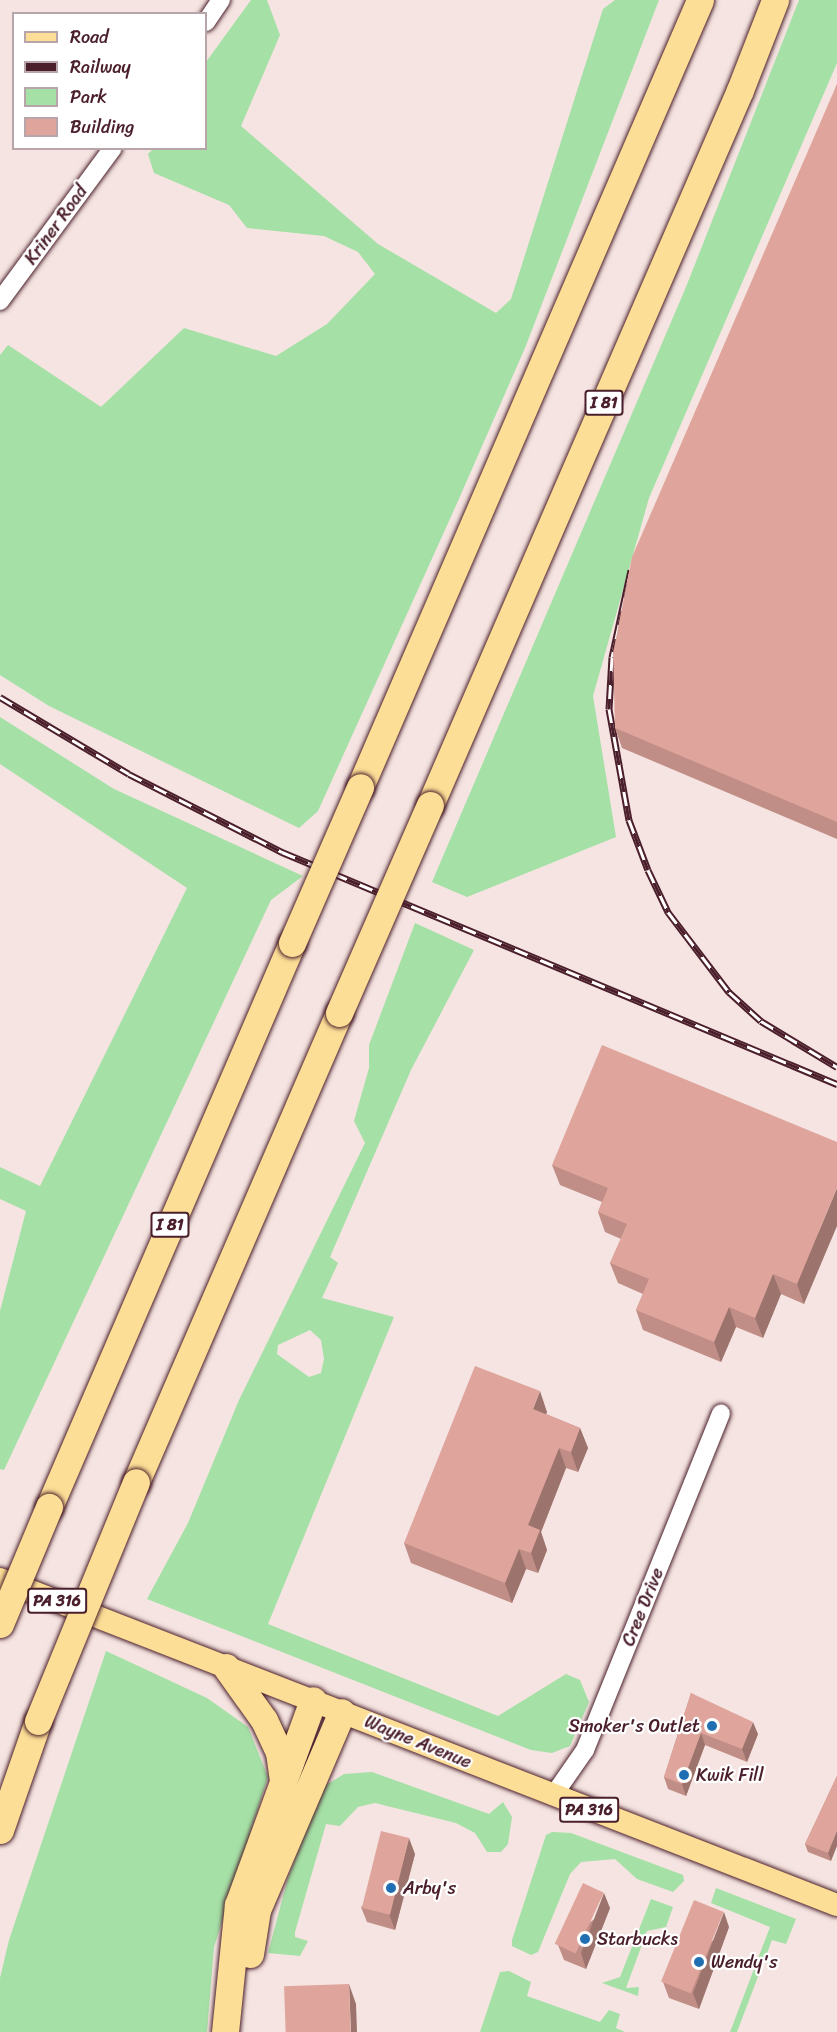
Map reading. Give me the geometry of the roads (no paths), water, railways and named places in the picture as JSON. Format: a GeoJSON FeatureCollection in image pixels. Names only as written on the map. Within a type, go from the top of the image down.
{"type":"FeatureCollection","features":[{"type":"Feature","properties":{"kind":"highway","name":"I 81"},"geometry":{"type":"LineString","coordinates":[[0,1624],[700,0]]}},
{"type":"Feature","properties":{"kind":"highway","name":"I 81"},"geometry":{"type":"LineString","coordinates":[[0,1830],[38,1721],[136,1482],[741,90],[775,0]]}},
{"type":"Feature","properties":{"kind":"highway"},"geometry":{"type":"LineString","coordinates":[[0,1587],[29,1515],[49,1507]]}},
{"type":"Feature","properties":{"kind":"highway"},"geometry":{"type":"LineString","coordinates":[[226,1667],[264,1720],[279,1752],[283,1782]]}},
{"type":"Feature","properties":{"kind":"highway"},"geometry":{"type":"LineString","coordinates":[[225,2032],[238,1905],[313,1700]]}},
{"type":"Feature","properties":{"kind":"highway"},"geometry":{"type":"LineString","coordinates":[[238,2032],[257,1910],[342,1712]]}},
{"type":"Feature","properties":{"kind":"main road","name":"Wayne Avenue"},"geometry":{"type":"LineString","coordinates":[[0,1579],[837,1905]]}},
{"type":"Feature","properties":{"kind":"street"},"geometry":{"type":"LineString","coordinates":[[207,21],[221,0]]}},
{"type":"Feature","properties":{"kind":"street","name":"Kriner Road"},"geometry":{"type":"LineString","coordinates":[[0,301],[112,150]]}},
{"type":"Feature","properties":{"kind":"street","name":"Cree Drive"},"geometry":{"type":"LineString","coordinates":[[554,1796],[585,1750],[722,1413]]}},
{"type":"Feature","properties":{"kind":"railway"},"geometry":{"type":"LineString","coordinates":[[631,570],[612,657],[609,709],[629,820],[648,870],[668,912],[729,992],[761,1021],[837,1067]]}},
{"type":"Feature","properties":{"kind":"railway"},"geometry":{"type":"LineString","coordinates":[[0,697],[129,774],[282,852],[837,1084]]}},
{"type":"Feature","properties":{"kind":"place","name":"Smoker's Outlet"},"geometry":{"type":"Point","coordinates":[712,1726]}},
{"type":"Feature","properties":{"kind":"place","name":"Kwik Fill"},"geometry":{"type":"Point","coordinates":[684,1775]}},
{"type":"Feature","properties":{"kind":"place","name":"Arby's"},"geometry":{"type":"Point","coordinates":[391,1888]}},
{"type":"Feature","properties":{"kind":"place","name":"Starbucks"},"geometry":{"type":"Point","coordinates":[585,1939]}},
{"type":"Feature","properties":{"kind":"place","name":"Wendy's"},"geometry":{"type":"Point","coordinates":[699,1962]}}]}
